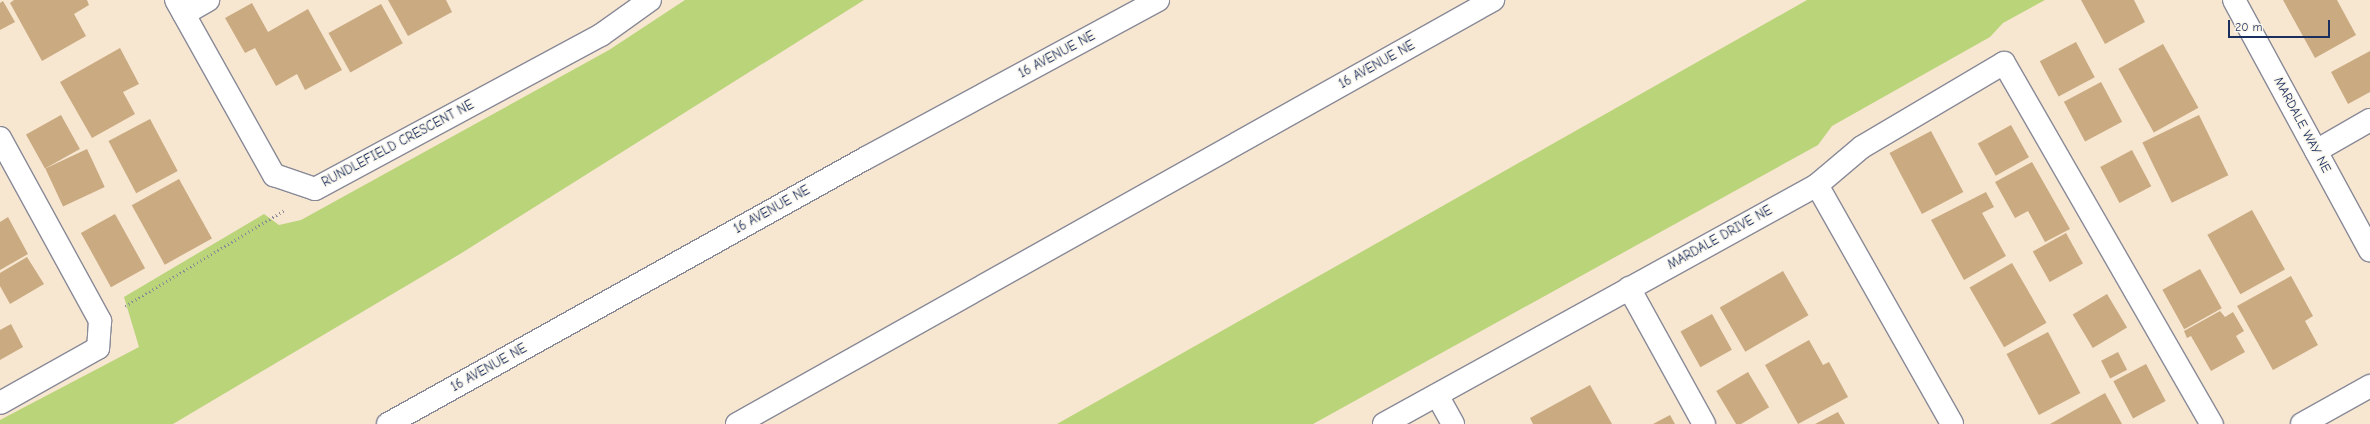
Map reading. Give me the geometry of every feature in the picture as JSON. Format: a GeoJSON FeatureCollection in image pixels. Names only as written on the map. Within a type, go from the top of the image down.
{"type":"FeatureCollection","features":[{"type":"Feature","properties":{"kind":"main road"},"geometry":{"type":"LineString","coordinates":[[180,7],[208,0]]}},
{"type":"Feature","properties":{"kind":"main road","name":"RUNDLEFIELD CRESCENT NE"},"geometry":{"type":"LineString","coordinates":[[180,7],[274,175],[315,189],[601,35],[650,0]]}},
{"type":"Feature","properties":{"kind":"main road","name":"16 AVENUE NE"},"geometry":{"type":"LineString","coordinates":[[388,424],[859,162],[1158,0]]}},
{"type":"Feature","properties":{"kind":"main road","name":"16 AVENUE NE"},"geometry":{"type":"LineString","coordinates":[[737,424],[1494,0]]}},
{"type":"Feature","properties":{"kind":"main road","name":"MARDALE WAY NE"},"geometry":{"type":"LineString","coordinates":[[2234,0],[2370,250]]}},
{"type":"Feature","properties":{"kind":"main road","name":"MARDALE DRIVE NE"},"geometry":{"type":"LineString","coordinates":[[1384,424],[1817,185],[1862,147],[2004,63],[2212,424]]}},
{"type":"Feature","properties":{"kind":"main road"},"geometry":{"type":"LineString","coordinates":[[2316,151],[2370,120]]}},
{"type":"Feature","properties":{"kind":"main road"},"geometry":{"type":"LineString","coordinates":[[0,138],[100,321],[98,348],[0,403]]}},
{"type":"Feature","properties":{"kind":"main road"},"geometry":{"type":"LineString","coordinates":[[1817,185],[1952,424]]}},
{"type":"Feature","properties":{"kind":"main road"},"geometry":{"type":"LineString","coordinates":[[1629,288],[1704,424]]}},
{"type":"Feature","properties":{"kind":"main road"},"geometry":{"type":"LineString","coordinates":[[2302,424],[2370,386]]}},
{"type":"Feature","properties":{"kind":"main road"},"geometry":{"type":"LineString","coordinates":[[1437,394],[1453,424]]}},
{"type":"Feature","properties":{"kind":"path"},"geometry":{"type":"LineString","coordinates":[[100,321],[278,216],[315,189]]}},
{"type":"Feature","properties":{"kind":"green space"},"geometry":{"type":"Polygon","coordinates":[[[685,0],[864,0],[460,254],[173,424],[0,424],[0,420],[139,347],[124,297],[264,214],[279,225],[301,220],[609,50],[685,0]]]}},
{"type":"Feature","properties":{"kind":"green space"},"geometry":{"type":"Polygon","coordinates":[[[1807,0],[2045,0],[2003,23],[1990,37],[1832,126],[1818,145],[1313,424],[1057,424],[1807,0]]]}},
{"type":"Feature","properties":{"kind":"building"},"geometry":{"type":"Polygon","coordinates":[[[14,0],[87,0],[89,5],[74,14],[86,36],[42,61],[10,3],[14,0]]]}},
{"type":"Feature","properties":{"kind":"building"},"geometry":{"type":"Polygon","coordinates":[[[388,0],[446,0],[452,12],[408,36],[388,0]]]}},
{"type":"Feature","properties":{"kind":"building"},"geometry":{"type":"Polygon","coordinates":[[[2081,0],[2134,0],[2145,22],[2105,44],[2081,0]]]}},
{"type":"Feature","properties":{"kind":"building"},"geometry":{"type":"Polygon","coordinates":[[[2283,0],[2337,0],[2356,35],[2315,58],[2283,0]]]}},
{"type":"Feature","properties":{"kind":"building"},"geometry":{"type":"Polygon","coordinates":[[[3,1],[15,22],[0,30],[0,3],[3,1]]]}},
{"type":"Feature","properties":{"kind":"building"},"geometry":{"type":"Polygon","coordinates":[[[252,3],[268,32],[308,9],[342,70],[305,90],[297,74],[276,86],[255,48],[245,53],[225,18],[252,3]]]}},
{"type":"Feature","properties":{"kind":"building"},"geometry":{"type":"Polygon","coordinates":[[[381,4],[403,43],[350,72],[329,33],[381,4]]]}},
{"type":"Feature","properties":{"kind":"building"},"geometry":{"type":"Polygon","coordinates":[[[2076,42],[2095,77],[2059,97],[2040,61],[2076,42]]]}},
{"type":"Feature","properties":{"kind":"building"},"geometry":{"type":"Polygon","coordinates":[[[2163,44],[2198,108],[2154,133],[2118,69],[2163,44]]]}},
{"type":"Feature","properties":{"kind":"building"},"geometry":{"type":"Polygon","coordinates":[[[120,48],[139,84],[123,92],[135,114],[92,138],[60,82],[120,48]]]}},
{"type":"Feature","properties":{"kind":"building"},"geometry":{"type":"Polygon","coordinates":[[[2370,51],[2370,92],[2348,104],[2331,72],[2370,51]]]}},
{"type":"Feature","properties":{"kind":"building"},"geometry":{"type":"Polygon","coordinates":[[[2101,82],[2122,122],[2085,141],[2064,102],[2101,82]]]}},
{"type":"Feature","properties":{"kind":"building"},"geometry":{"type":"Polygon","coordinates":[[[61,115],[80,149],[45,169],[26,134],[61,115]]]}},
{"type":"Feature","properties":{"kind":"building"},"geometry":{"type":"Polygon","coordinates":[[[2199,115],[2228,175],[2172,203],[2142,143],[2199,115]]]}},
{"type":"Feature","properties":{"kind":"building"},"geometry":{"type":"Polygon","coordinates":[[[150,119],[178,171],[136,193],[109,141],[150,119]]]}},
{"type":"Feature","properties":{"kind":"building"},"geometry":{"type":"Polygon","coordinates":[[[2011,125],[2029,157],[1996,176],[1978,143],[2011,125]]]}},
{"type":"Feature","properties":{"kind":"building"},"geometry":{"type":"Polygon","coordinates":[[[1931,131],[1963,192],[1922,214],[1890,153],[1931,131]]]}},
{"type":"Feature","properties":{"kind":"building"},"geometry":{"type":"Polygon","coordinates":[[[87,149],[105,187],[63,207],[45,168],[87,149]]]}},
{"type":"Feature","properties":{"kind":"building"},"geometry":{"type":"Polygon","coordinates":[[[2132,150],[2151,186],[2119,203],[2100,167],[2132,150]]]}},
{"type":"Feature","properties":{"kind":"building"},"geometry":{"type":"Polygon","coordinates":[[[2032,162],[2070,229],[2045,242],[2028,211],[2015,218],[1995,182],[2032,162]]]}},
{"type":"Feature","properties":{"kind":"building"},"geometry":{"type":"Polygon","coordinates":[[[179,179],[212,238],[165,265],[132,205],[179,179]]]}},
{"type":"Feature","properties":{"kind":"building"},"geometry":{"type":"Polygon","coordinates":[[[1986,192],[1994,207],[1982,213],[2006,256],[1964,280],[1931,220],[1986,192]]]}},
{"type":"Feature","properties":{"kind":"building"},"geometry":{"type":"Polygon","coordinates":[[[2252,210],[2285,269],[2240,294],[2207,235],[2252,210]]]}},
{"type":"Feature","properties":{"kind":"building"},"geometry":{"type":"Polygon","coordinates":[[[115,214],[145,268],[111,287],[81,233],[115,214]]]}},
{"type":"Feature","properties":{"kind":"building"},"geometry":{"type":"Polygon","coordinates":[[[8,217],[28,254],[0,270],[0,222],[8,217]]]}},
{"type":"Feature","properties":{"kind":"building"},"geometry":{"type":"Polygon","coordinates":[[[2066,233],[2083,264],[2050,282],[2033,251],[2066,233]]]}},
{"type":"Feature","properties":{"kind":"building"},"geometry":{"type":"Polygon","coordinates":[[[27,257],[44,284],[10,304],[0,286],[0,273],[27,257]]]}},
{"type":"Feature","properties":{"kind":"building"},"geometry":{"type":"Polygon","coordinates":[[[2012,263],[2046,323],[2004,347],[1970,288],[2012,263]]]}},
{"type":"Feature","properties":{"kind":"building"},"geometry":{"type":"Polygon","coordinates":[[[2200,269],[2222,308],[2184,329],[2162,290],[2200,269]]]}},
{"type":"Feature","properties":{"kind":"building"},"geometry":{"type":"Polygon","coordinates":[[[1783,271],[1808,315],[1745,352],[1720,308],[1783,271]]]}},
{"type":"Feature","properties":{"kind":"building"},"geometry":{"type":"Polygon","coordinates":[[[2291,276],[2313,316],[2305,321],[2318,345],[2273,370],[2237,306],[2291,276]]]}},
{"type":"Feature","properties":{"kind":"building"},"geometry":{"type":"Polygon","coordinates":[[[2107,294],[2127,327],[2093,348],[2073,315],[2107,294]]]}},
{"type":"Feature","properties":{"kind":"building"},"geometry":{"type":"Polygon","coordinates":[[[2220,311],[2225,317],[2233,312],[2244,331],[2236,336],[2245,352],[2211,371],[2191,336],[2187,338],[2184,331],[2220,311]]]}},
{"type":"Feature","properties":{"kind":"building"},"geometry":{"type":"Polygon","coordinates":[[[1712,314],[1732,350],[1700,367],[1681,331],[1712,314]]]}},
{"type":"Feature","properties":{"kind":"building"},"geometry":{"type":"Polygon","coordinates":[[[11,324],[23,347],[0,360],[0,330],[11,324]]]}},
{"type":"Feature","properties":{"kind":"building"},"geometry":{"type":"Polygon","coordinates":[[[2048,332],[2080,393],[2039,415],[2007,354],[2048,332]]]}},
{"type":"Feature","properties":{"kind":"building"},"geometry":{"type":"Polygon","coordinates":[[[1809,340],[1823,365],[1829,362],[1848,397],[1798,424],[1765,365],[1809,340]]]}},
{"type":"Feature","properties":{"kind":"building"},"geometry":{"type":"Polygon","coordinates":[[[2118,352],[2127,370],[2110,378],[2101,361],[2118,352]]]}},
{"type":"Feature","properties":{"kind":"building"},"geometry":{"type":"Polygon","coordinates":[[[2146,364],[2166,401],[2133,418],[2113,381],[2146,364]]]}},
{"type":"Feature","properties":{"kind":"building"},"geometry":{"type":"Polygon","coordinates":[[[1748,372],[1769,407],[1741,424],[1736,424],[1716,391],[1748,372]]]}},
{"type":"Feature","properties":{"kind":"building"},"geometry":{"type":"Polygon","coordinates":[[[1590,385],[1612,424],[1533,424],[1530,418],[1590,385]]]}},
{"type":"Feature","properties":{"kind":"building"},"geometry":{"type":"Polygon","coordinates":[[[2105,393],[2122,424],[2050,424],[2105,393]]]}},
{"type":"Feature","properties":{"kind":"building"},"geometry":{"type":"Polygon","coordinates":[[[1838,412],[1845,424],[1815,424],[1838,412]]]}},
{"type":"Feature","properties":{"kind":"building"},"geometry":{"type":"Polygon","coordinates":[[[1670,415],[1675,424],[1653,424],[1670,415]]]}}]}
